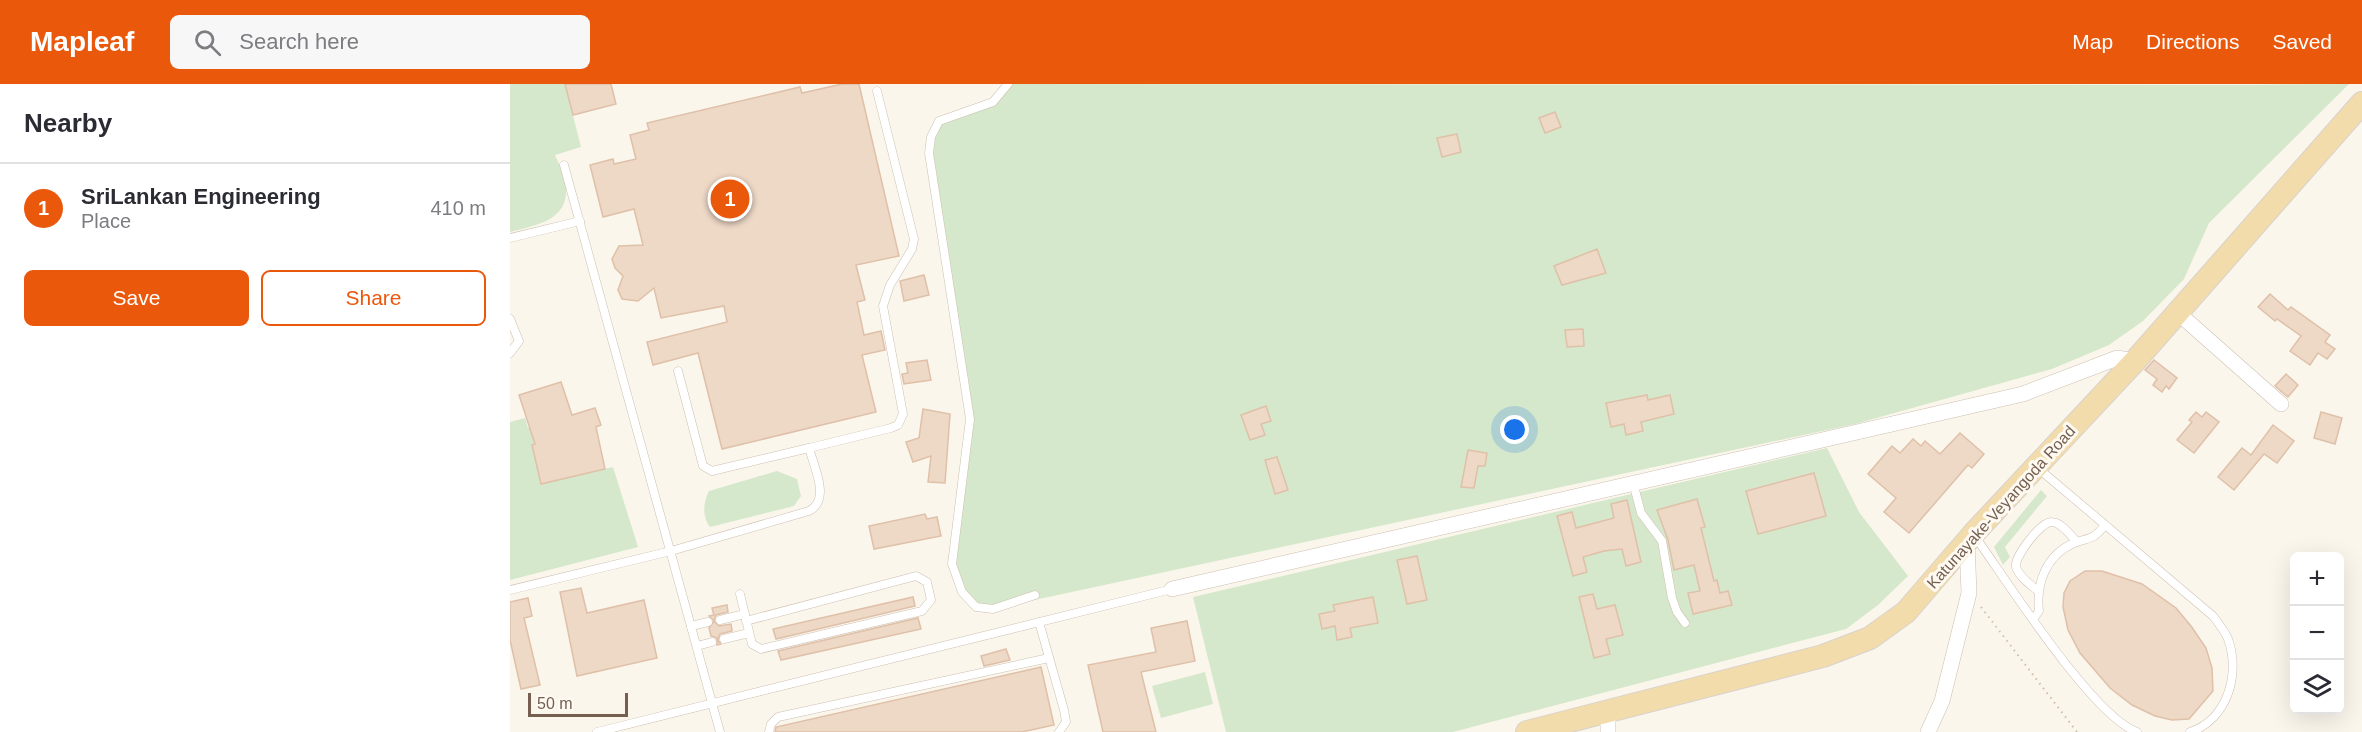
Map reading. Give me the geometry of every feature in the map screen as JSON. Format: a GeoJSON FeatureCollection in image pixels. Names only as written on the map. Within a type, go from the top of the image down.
{"type":"FeatureCollection","features":[{"type":"Feature","properties":{"kind":"main road","name":"Katunayake-Veyangoda Road"},"geometry":{"type":"LineString","coordinates":[[1527,732],[1608,722],[1823,656],[1870,639],[1906,612],[1970,538],[2135,361],[2362,103]]}},
{"type":"Feature","properties":{"kind":"street"},"geometry":{"type":"LineString","coordinates":[[2177,312],[2281,404]]}},
{"type":"Feature","properties":{"kind":"street"},"geometry":{"type":"LineString","coordinates":[[1172,589],[2023,394],[2116,358],[2135,361]]}},
{"type":"Feature","properties":{"kind":"street"},"geometry":{"type":"LineString","coordinates":[[1929,732],[1942,701],[1970,593],[1970,538]]}},
{"type":"Feature","properties":{"kind":"lane"},"geometry":{"type":"LineString","coordinates":[[1008,84],[993,102],[939,121],[931,137],[929,153],[970,419],[952,564],[962,592],[976,607],[993,609],[1035,595]]}},
{"type":"Feature","properties":{"kind":"lane"},"geometry":{"type":"LineString","coordinates":[[678,371],[701,462],[712,471],[898,425],[903,414],[883,306],[890,285],[912,249],[914,239],[877,91]]}},
{"type":"Feature","properties":{"kind":"lane"},"geometry":{"type":"LineString","coordinates":[[564,165],[720,732]]}},
{"type":"Feature","properties":{"kind":"lane"},"geometry":{"type":"LineString","coordinates":[[510,238],[580,221]]}},
{"type":"Feature","properties":{"kind":"lane"},"geometry":{"type":"LineString","coordinates":[[510,319],[519,342],[510,353]]}},
{"type":"Feature","properties":{"kind":"lane"},"geometry":{"type":"LineString","coordinates":[[510,590],[671,551],[814,508],[821,496],[809,448]]}},
{"type":"Feature","properties":{"kind":"lane"},"geometry":{"type":"LineString","coordinates":[[2037,466],[2213,616],[2227,637],[2233,656],[2231,688],[2223,705],[2211,719],[2190,732]]}},
{"type":"Feature","properties":{"kind":"lane"},"geometry":{"type":"LineString","coordinates":[[1633,482],[1641,513],[1662,541],[1672,598],[1677,612],[1686,623]]}},
{"type":"Feature","properties":{"kind":"lane"},"geometry":{"type":"LineString","coordinates":[[2038,591],[2017,571],[2018,555],[2045,523],[2059,524],[2077,542]]}},
{"type":"Feature","properties":{"kind":"lane"},"geometry":{"type":"LineString","coordinates":[[2034,618],[2039,611],[2038,591],[2046,568],[2055,556],[2077,542],[2094,539],[2105,525]]}},
{"type":"Feature","properties":{"kind":"lane"},"geometry":{"type":"LineString","coordinates":[[1970,538],[2095,699],[2111,715],[2137,732]]}},
{"type":"Feature","properties":{"kind":"lane"},"geometry":{"type":"LineString","coordinates":[[720,620],[745,617],[916,576],[925,580],[929,585],[931,600],[921,611],[761,649],[753,646],[745,617],[740,594]]}},
{"type":"Feature","properties":{"kind":"lane"},"geometry":{"type":"LineString","coordinates":[[597,732],[1172,589]]}},
{"type":"Feature","properties":{"kind":"lane"},"geometry":{"type":"LineString","coordinates":[[691,626],[708,622]]}},
{"type":"Feature","properties":{"kind":"lane"},"geometry":{"type":"LineString","coordinates":[[1039,622],[1066,722],[1059,732]]}},
{"type":"Feature","properties":{"kind":"lane"},"geometry":{"type":"LineString","coordinates":[[724,639],[749,633]]}},
{"type":"Feature","properties":{"kind":"lane"},"geometry":{"type":"LineString","coordinates":[[697,646],[712,642]]}},
{"type":"Feature","properties":{"kind":"lane"},"geometry":{"type":"LineString","coordinates":[[770,732],[771,724],[778,717],[1049,658]]}},
{"type":"Feature","properties":{"kind":"path"},"geometry":{"type":"LineString","coordinates":[[1970,593],[2077,732]]}},
{"type":"Feature","properties":{"kind":"green space"},"geometry":{"type":"Polygon","coordinates":[[[510,84],[565,84],[581,147],[555,155],[566,182],[566,198],[562,207],[549,220],[510,232],[510,84]]]}},
{"type":"Feature","properties":{"kind":"green space"},"geometry":{"type":"Polygon","coordinates":[[[1008,84],[2349,84],[2209,223],[2184,279],[2143,321],[2109,345],[2052,369],[1855,424],[993,609],[976,607],[962,592],[952,564],[970,419],[929,153],[939,121],[993,102],[1008,84]]]}},
{"type":"Feature","properties":{"kind":"green space"},"geometry":{"type":"Polygon","coordinates":[[[525,418],[528,428],[545,423],[541,483],[613,467],[638,547],[510,580],[510,422],[525,418]]]}},
{"type":"Feature","properties":{"kind":"green space"},"geometry":{"type":"Polygon","coordinates":[[[1827,448],[1859,512],[1908,576],[1878,605],[1846,629],[1453,732],[1226,732],[1193,597],[1827,448]]]}},
{"type":"Feature","properties":{"kind":"green space"},"geometry":{"type":"Polygon","coordinates":[[[777,471],[797,479],[801,496],[794,506],[710,527],[704,509],[709,491],[777,471]]]}},
{"type":"Feature","properties":{"kind":"green space"},"geometry":{"type":"Polygon","coordinates":[[[2041,490],[2047,496],[2005,547],[2010,557],[2003,565],[1994,547],[2041,490]]]}},
{"type":"Feature","properties":{"kind":"green space"},"geometry":{"type":"Polygon","coordinates":[[[1205,672],[1213,704],[1161,718],[1152,686],[1205,672]]]}},
{"type":"Feature","properties":{"kind":"building"},"geometry":{"type":"Polygon","coordinates":[[[565,84],[611,84],[616,104],[573,115],[565,84]]]}},
{"type":"Feature","properties":{"kind":"building"},"geometry":{"type":"Polygon","coordinates":[[[842,84],[859,84],[899,256],[856,265],[865,300],[857,302],[864,335],[881,331],[885,350],[862,355],[876,412],[722,449],[698,353],[653,365],[647,342],[727,322],[724,306],[661,318],[654,288],[638,301],[622,299],[618,290],[623,276],[615,268],[612,259],[619,246],[643,245],[634,209],[603,217],[590,165],[613,159],[614,164],[636,159],[630,135],[649,130],[647,123],[800,87],[802,93],[842,84]]]}},
{"type":"Feature","properties":{"kind":"building"},"geometry":{"type":"Polygon","coordinates":[[[1555,112],[1561,127],[1545,133],[1539,118],[1555,112]]]}},
{"type":"Feature","properties":{"kind":"building"},"geometry":{"type":"Polygon","coordinates":[[[1457,134],[1461,152],[1442,157],[1437,138],[1457,134]]]}},
{"type":"Feature","properties":{"kind":"building"},"geometry":{"type":"Polygon","coordinates":[[[1597,249],[1606,273],[1562,285],[1554,266],[1597,249]]]}},
{"type":"Feature","properties":{"kind":"building"},"geometry":{"type":"Polygon","coordinates":[[[924,275],[929,295],[904,301],[900,281],[924,275]]]}},
{"type":"Feature","properties":{"kind":"building"},"geometry":{"type":"Polygon","coordinates":[[[2270,294],[2288,310],[2291,307],[2330,335],[2325,342],[2335,349],[2327,359],[2318,353],[2310,365],[2290,351],[2301,336],[2277,319],[2275,321],[2258,307],[2270,294]]]}},
{"type":"Feature","properties":{"kind":"building"},"geometry":{"type":"Polygon","coordinates":[[[1583,329],[1584,346],[1567,347],[1565,330],[1583,329]]]}},
{"type":"Feature","properties":{"kind":"building"},"geometry":{"type":"Polygon","coordinates":[[[927,360],[931,380],[904,384],[902,374],[908,373],[906,363],[927,360]]]}},
{"type":"Feature","properties":{"kind":"building"},"geometry":{"type":"Polygon","coordinates":[[[2154,360],[2177,378],[2169,389],[2166,386],[2162,392],[2153,385],[2157,379],[2145,370],[2154,360]]]}},
{"type":"Feature","properties":{"kind":"building"},"geometry":{"type":"Polygon","coordinates":[[[2286,374],[2298,385],[2288,397],[2275,386],[2286,374]]]}},
{"type":"Feature","properties":{"kind":"building"},"geometry":{"type":"Polygon","coordinates":[[[561,382],[572,415],[595,408],[601,425],[596,427],[605,469],[541,484],[532,445],[535,444],[519,395],[561,382]]]}},
{"type":"Feature","properties":{"kind":"building"},"geometry":{"type":"Polygon","coordinates":[[[1647,395],[1648,400],[1670,395],[1674,414],[1641,422],[1643,431],[1626,435],[1624,424],[1611,427],[1606,403],[1647,395]]]}},
{"type":"Feature","properties":{"kind":"building"},"geometry":{"type":"Polygon","coordinates":[[[1266,406],[1271,421],[1261,424],[1265,435],[1250,440],[1241,415],[1266,406]]]}},
{"type":"Feature","properties":{"kind":"building"},"geometry":{"type":"Polygon","coordinates":[[[923,409],[950,414],[945,483],[928,482],[931,456],[913,462],[906,442],[919,438],[923,409]]]}},
{"type":"Feature","properties":{"kind":"building"},"geometry":{"type":"Polygon","coordinates":[[[2196,412],[2202,417],[2206,412],[2219,422],[2194,453],[2177,440],[2192,422],[2189,420],[2196,412]]]}},
{"type":"Feature","properties":{"kind":"building"},"geometry":{"type":"Polygon","coordinates":[[[2321,412],[2342,418],[2335,444],[2314,438],[2321,412]]]}},
{"type":"Feature","properties":{"kind":"building"},"geometry":{"type":"Polygon","coordinates":[[[2273,425],[2294,441],[2277,463],[2264,454],[2234,490],[2218,477],[2242,448],[2251,455],[2273,425]]]}},
{"type":"Feature","properties":{"kind":"building"},"geometry":{"type":"Polygon","coordinates":[[[1960,433],[1984,454],[1972,468],[1968,465],[1909,533],[1884,512],[1896,498],[1868,474],[1892,446],[1900,453],[1913,439],[1921,446],[1925,441],[1940,454],[1960,433]]]}},
{"type":"Feature","properties":{"kind":"building"},"geometry":{"type":"Polygon","coordinates":[[[1468,450],[1487,453],[1485,466],[1478,466],[1474,488],[1461,487],[1468,450]]]}},
{"type":"Feature","properties":{"kind":"building"},"geometry":{"type":"Polygon","coordinates":[[[1277,457],[1288,490],[1275,494],[1265,460],[1277,457]]]}},
{"type":"Feature","properties":{"kind":"building"},"geometry":{"type":"Polygon","coordinates":[[[1814,473],[1826,516],[1758,534],[1746,491],[1814,473]]]}},
{"type":"Feature","properties":{"kind":"building"},"geometry":{"type":"Polygon","coordinates":[[[1697,499],[1705,527],[1701,528],[1714,581],[1717,580],[1720,593],[1728,591],[1732,605],[1693,614],[1688,593],[1700,591],[1694,565],[1674,570],[1668,540],[1657,510],[1697,499]]]}},
{"type":"Feature","properties":{"kind":"building"},"geometry":{"type":"Polygon","coordinates":[[[1627,500],[1641,562],[1626,566],[1622,549],[1604,551],[1583,557],[1587,572],[1573,576],[1557,516],[1572,512],[1576,528],[1614,518],[1611,504],[1627,500]]]}},
{"type":"Feature","properties":{"kind":"building"},"geometry":{"type":"Polygon","coordinates":[[[925,514],[927,519],[937,517],[941,536],[874,549],[869,526],[925,514]]]}},
{"type":"Feature","properties":{"kind":"building"},"geometry":{"type":"Polygon","coordinates":[[[1417,556],[1427,600],[1407,604],[1397,560],[1417,556]]]}},
{"type":"Feature","properties":{"kind":"building"},"geometry":{"type":"Polygon","coordinates":[[[2085,571],[2102,571],[2142,584],[2176,608],[2191,626],[2206,648],[2212,668],[2213,691],[2189,719],[2172,720],[2155,716],[2132,705],[2110,688],[2080,653],[2068,630],[2063,607],[2064,593],[2070,581],[2085,571]]]}},
{"type":"Feature","properties":{"kind":"building"},"geometry":{"type":"Polygon","coordinates":[[[581,588],[587,613],[644,600],[657,658],[577,676],[560,592],[581,588]]]}},
{"type":"Feature","properties":{"kind":"building"},"geometry":{"type":"Polygon","coordinates":[[[1593,594],[1597,609],[1615,605],[1623,635],[1606,639],[1610,654],[1594,658],[1579,597],[1593,594]]]}},
{"type":"Feature","properties":{"kind":"building"},"geometry":{"type":"Polygon","coordinates":[[[913,597],[915,606],[776,639],[773,629],[913,597]]]}},
{"type":"Feature","properties":{"kind":"building"},"geometry":{"type":"Polygon","coordinates":[[[1373,597],[1378,623],[1350,628],[1352,637],[1337,640],[1335,626],[1322,629],[1319,614],[1335,611],[1333,605],[1373,597]]]}},
{"type":"Feature","properties":{"kind":"building"},"geometry":{"type":"Polygon","coordinates":[[[528,598],[532,616],[524,618],[540,685],[521,689],[510,640],[510,602],[528,598]]]}},
{"type":"Feature","properties":{"kind":"building"},"geometry":{"type":"Polygon","coordinates":[[[727,605],[728,612],[716,615],[714,621],[709,616],[714,615],[712,608],[727,605]]]}},
{"type":"Feature","properties":{"kind":"building"},"geometry":{"type":"Polygon","coordinates":[[[918,618],[921,629],[781,660],[778,651],[918,618]]]}},
{"type":"Feature","properties":{"kind":"building"},"geometry":{"type":"Polygon","coordinates":[[[714,621],[719,626],[731,624],[732,631],[720,634],[718,640],[721,644],[717,645],[717,638],[711,636],[709,628],[714,621]]]}},
{"type":"Feature","properties":{"kind":"building"},"geometry":{"type":"Polygon","coordinates":[[[1187,621],[1195,661],[1141,672],[1156,732],[1103,732],[1088,665],[1156,652],[1151,628],[1187,621]]]}},
{"type":"Feature","properties":{"kind":"building"},"geometry":{"type":"Polygon","coordinates":[[[1006,649],[1010,660],[984,666],[981,656],[1006,649]]]}},
{"type":"Feature","properties":{"kind":"building"},"geometry":{"type":"Polygon","coordinates":[[[1041,667],[1054,725],[1022,732],[775,732],[776,727],[1041,667]]]}},
{"type":"Feature","properties":{"kind":"place","name":"SriLankan Engineering"},"geometry":{"type":"Point","coordinates":[730,199]}}]}
